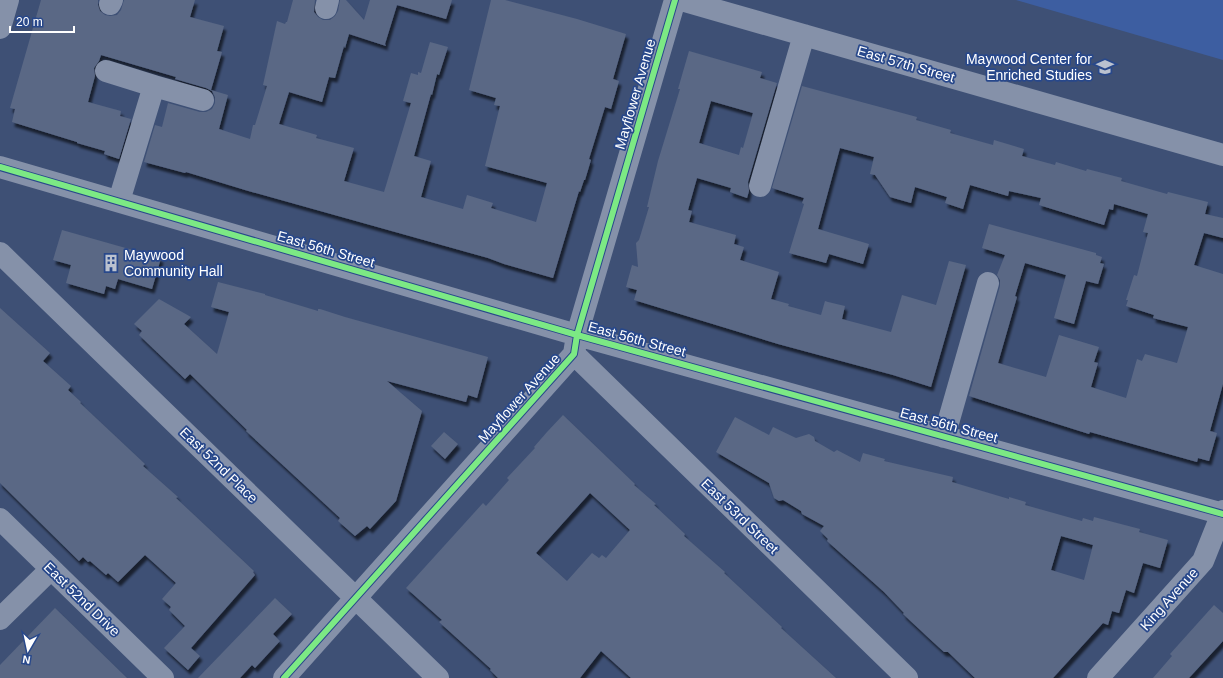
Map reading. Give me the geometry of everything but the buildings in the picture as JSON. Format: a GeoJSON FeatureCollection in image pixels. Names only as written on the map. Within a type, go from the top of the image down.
{"type":"FeatureCollection","features":[{"type":"Feature","properties":{"kind":"street"},"geometry":{"type":"LineString","coordinates":[[0,28],[8,0]]}},
{"type":"Feature","properties":{"kind":"street","name":"Mayflower Avenue"},"geometry":{"type":"LineString","coordinates":[[284,678],[356,598],[575,344],[675,0]]}},
{"type":"Feature","properties":{"kind":"street","name":"East 57th Street"},"geometry":{"type":"LineString","coordinates":[[681,0],[1223,155]]}},
{"type":"Feature","properties":{"kind":"street"},"geometry":{"type":"LineString","coordinates":[[760,186],[804,35]]}},
{"type":"Feature","properties":{"kind":"street"},"geometry":{"type":"LineString","coordinates":[[106,71],[203,100]]}},
{"type":"Feature","properties":{"kind":"street"},"geometry":{"type":"LineString","coordinates":[[119,201],[154,86]]}},
{"type":"Feature","properties":{"kind":"street","name":"East 56th Street"},"geometry":{"type":"LineString","coordinates":[[0,167],[119,201],[575,344],[944,437],[1223,513]]}},
{"type":"Feature","properties":{"kind":"street","name":"East 52nd Place"},"geometry":{"type":"LineString","coordinates":[[0,253],[438,678]]}},
{"type":"Feature","properties":{"kind":"street"},"geometry":{"type":"LineString","coordinates":[[944,437],[988,283]]}},
{"type":"Feature","properties":{"kind":"street","name":"East 53rd Street"},"geometry":{"type":"LineString","coordinates":[[575,344],[907,678]]}},
{"type":"Feature","properties":{"kind":"street","name":"King Avenue"},"geometry":{"type":"LineString","coordinates":[[1098,678],[1203,561],[1223,513]]}},
{"type":"Feature","properties":{"kind":"street","name":"East 52nd Drive"},"geometry":{"type":"LineString","coordinates":[[0,519],[163,678]]}},
{"type":"Feature","properties":{"kind":"street"},"geometry":{"type":"LineString","coordinates":[[0,619],[51,569]]}},
{"type":"Feature","properties":{"kind":"shaded area"},"geometry":{"type":"Polygon","coordinates":[[[1016,0],[1223,0],[1223,60],[1016,0]]]}},
{"type":"Feature","properties":{"kind":"cycle path"},"geometry":{"type":"LineString","coordinates":[[284,678],[574,354],[577,335],[675,0]]}},
{"type":"Feature","properties":{"kind":"cycle path"},"geometry":{"type":"LineString","coordinates":[[0,167],[577,335],[1223,514]]}},
{"type":"Feature","properties":{"kind":"place","name":"Maywood Center for Enriched Studies"},"geometry":{"type":"Point","coordinates":[1105,67]}},
{"type":"Feature","properties":{"kind":"place","name":"Maywood Community Hall"},"geometry":{"type":"Point","coordinates":[111,263]}}]}
